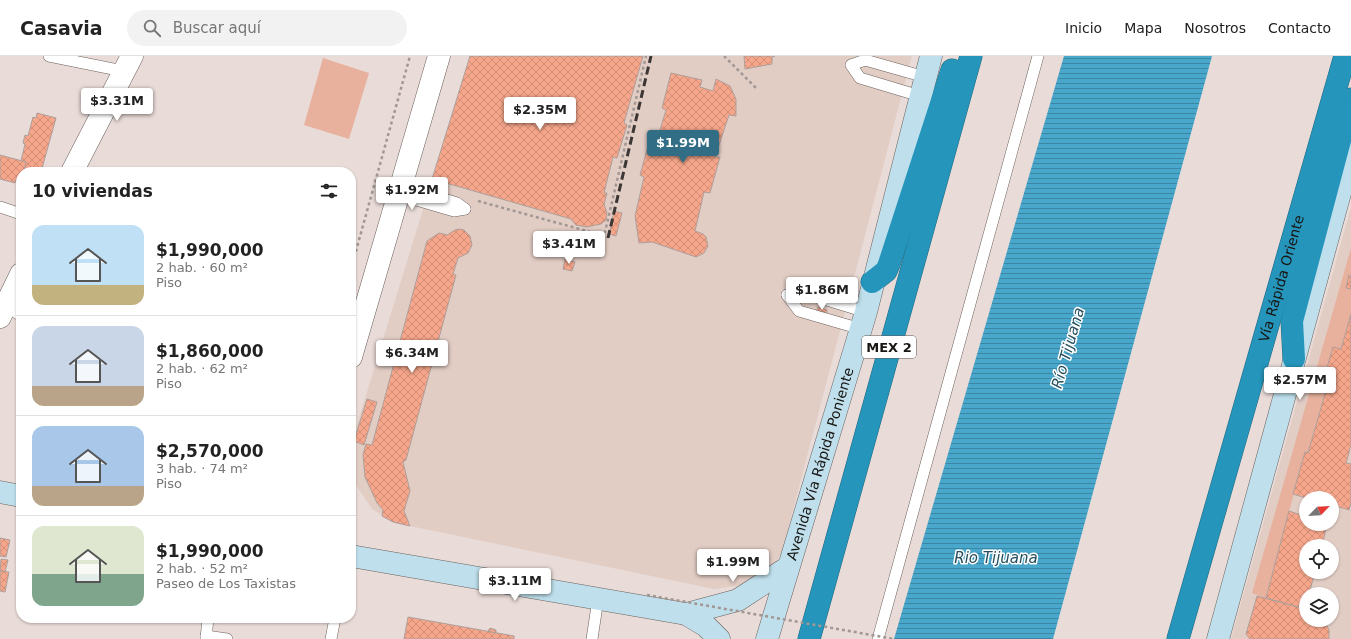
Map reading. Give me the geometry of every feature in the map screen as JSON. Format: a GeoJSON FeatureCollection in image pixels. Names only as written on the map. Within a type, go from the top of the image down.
{"type":"FeatureCollection","features":[{"type":"Feature","properties":{"kind":"highway"},"geometry":{"type":"LineString","coordinates":[[872,282],[886,270],[889,264],[957,56]]}},
{"type":"Feature","properties":{"kind":"highway","name":"MEX 2"},"geometry":{"type":"LineString","coordinates":[[809,639],[971,56]]}},
{"type":"Feature","properties":{"kind":"highway","name":"Vía Rápida Oriente"},"geometry":{"type":"LineString","coordinates":[[1178,639],[1345,56]]}},
{"type":"Feature","properties":{"kind":"highway"},"geometry":{"type":"LineString","coordinates":[[1294,359],[1292,321],[1351,99]]}},
{"type":"Feature","properties":{"kind":"main road","name":"Avenida Vía Rápida Poniente"},"geometry":{"type":"LineString","coordinates":[[767,639],[787,568],[864,320],[872,282],[931,56]]}},
{"type":"Feature","properties":{"kind":"main road"},"geometry":{"type":"LineString","coordinates":[[1218,639],[1351,154]]}},
{"type":"Feature","properties":{"kind":"main road"},"geometry":{"type":"LineString","coordinates":[[0,492],[16,495]]}},
{"type":"Feature","properties":{"kind":"main road"},"geometry":{"type":"LineString","coordinates":[[356,557],[686,614],[706,626],[720,639]]}},
{"type":"Feature","properties":{"kind":"main road"},"geometry":{"type":"LineString","coordinates":[[686,614],[738,600],[787,568]]}},
{"type":"Feature","properties":{"kind":"street"},"geometry":{"type":"LineString","coordinates":[[356,340],[439,56]]}},
{"type":"Feature","properties":{"kind":"street"},"geometry":{"type":"LineString","coordinates":[[75,167],[128,64]]}},
{"type":"Feature","properties":{"kind":"street"},"geometry":{"type":"LineString","coordinates":[[9,313],[16,290]]}},
{"type":"Feature","properties":{"kind":"lane"},"geometry":{"type":"LineString","coordinates":[[49,56],[128,64]]}},
{"type":"Feature","properties":{"kind":"lane"},"geometry":{"type":"LineString","coordinates":[[878,639],[1038,56]]}},
{"type":"Feature","properties":{"kind":"lane"},"geometry":{"type":"LineString","coordinates":[[865,60],[923,87],[860,78],[851,64],[865,60]]}},
{"type":"Feature","properties":{"kind":"lane"},"geometry":{"type":"LineString","coordinates":[[0,207],[16,212]]}},
{"type":"Feature","properties":{"kind":"lane"},"geometry":{"type":"LineString","coordinates":[[804,293],[864,320],[799,311],[787,295],[804,293]]}},
{"type":"Feature","properties":{"kind":"lane"},"geometry":{"type":"LineString","coordinates":[[592,639],[598,599]]}},
{"type":"Feature","properties":{"kind":"lane"},"geometry":{"type":"LineString","coordinates":[[208,623],[206,638],[227,639]]}},
{"type":"Feature","properties":{"kind":"lane"},"geometry":{"type":"LineString","coordinates":[[331,639],[333,623]]}},
{"type":"Feature","properties":{"kind":"path"},"geometry":{"type":"LineString","coordinates":[[356,251],[410,56]]}},
{"type":"Feature","properties":{"kind":"path"},"geometry":{"type":"LineString","coordinates":[[602,245],[646,56]]}},
{"type":"Feature","properties":{"kind":"path"},"geometry":{"type":"LineString","coordinates":[[724,56],[756,88]]}},
{"type":"Feature","properties":{"kind":"path"},"geometry":{"type":"LineString","coordinates":[[471,199],[605,236]]}},
{"type":"Feature","properties":{"kind":"path"},"geometry":{"type":"LineString","coordinates":[[647,595],[894,639]]}},
{"type":"Feature","properties":{"kind":"shaded area"},"geometry":{"type":"Polygon","coordinates":[[[470,56],[912,56],[782,552],[769,572],[744,585],[714,589],[393,522],[372,509],[356,485],[356,428],[470,56]]]}},
{"type":"Feature","properties":{"kind":"shaded area"},"geometry":{"type":"Polygon","coordinates":[[[323,58],[369,73],[349,139],[304,125],[323,58]]]}},
{"type":"Feature","properties":{"kind":"shaded area"},"geometry":{"type":"Polygon","coordinates":[[[1351,207],[1351,639],[1231,639],[1351,207]]]}},
{"type":"Feature","properties":{"kind":"shaded area"},"geometry":{"type":"Polygon","coordinates":[[[1351,248],[1351,314],[1341,349],[1333,348],[1324,378],[1329,380],[1308,453],[1305,452],[1266,598],[1252,593],[1351,248]]]}},
{"type":"Feature","properties":{"kind":"water","name":"Rio Tijuana"},"geometry":{"type":"Polygon","coordinates":[[[1064,56],[1212,56],[1053,639],[894,639],[1064,56]]]}},
{"type":"Feature","properties":{"kind":"building"},"geometry":{"type":"Polygon","coordinates":[[[470,56],[643,56],[624,123],[627,125],[617,158],[613,157],[604,193],[607,193],[604,204],[607,213],[606,220],[601,224],[587,227],[576,225],[571,219],[432,179],[470,56]]]}},
{"type":"Feature","properties":{"kind":"building"},"geometry":{"type":"Polygon","coordinates":[[[744,56],[775,56],[772,57],[772,64],[745,69],[744,56]]]}},
{"type":"Feature","properties":{"kind":"building"},"geometry":{"type":"Polygon","coordinates":[[[671,73],[702,80],[700,87],[713,91],[716,79],[730,86],[736,99],[736,116],[729,115],[715,157],[720,157],[710,193],[704,192],[695,231],[706,237],[708,246],[704,253],[696,257],[652,242],[639,243],[635,216],[644,177],[640,175],[650,139],[657,140],[666,110],[662,108],[671,73]]]}},
{"type":"Feature","properties":{"kind":"building"},"geometry":{"type":"Polygon","coordinates":[[[37,113],[56,118],[42,167],[25,167],[26,162],[21,161],[25,144],[23,143],[25,135],[28,136],[33,117],[36,118],[37,113]]]}},
{"type":"Feature","properties":{"kind":"building"},"geometry":{"type":"Polygon","coordinates":[[[0,155],[26,162],[25,167],[16,167],[15,183],[0,179],[0,155]]]}},
{"type":"Feature","properties":{"kind":"building"},"geometry":{"type":"Polygon","coordinates":[[[614,211],[622,213],[616,236],[609,234],[614,211]]]}},
{"type":"Feature","properties":{"kind":"building"},"geometry":{"type":"Polygon","coordinates":[[[459,229],[464,230],[470,236],[472,245],[468,253],[458,258],[453,274],[456,275],[406,460],[403,462],[410,491],[404,511],[410,526],[393,522],[382,516],[383,510],[377,503],[365,477],[363,455],[366,444],[372,445],[427,241],[439,233],[447,235],[459,229]]]}},
{"type":"Feature","properties":{"kind":"building"},"geometry":{"type":"Polygon","coordinates":[[[565,259],[575,262],[572,271],[563,269],[565,259]]]}},
{"type":"Feature","properties":{"kind":"building"},"geometry":{"type":"Polygon","coordinates":[[[1349,275],[1351,276],[1351,289],[1346,288],[1349,275]]]}},
{"type":"Feature","properties":{"kind":"building"},"geometry":{"type":"Polygon","coordinates":[[[818,307],[827,310],[826,315],[816,312],[818,307]]]}},
{"type":"Feature","properties":{"kind":"building"},"geometry":{"type":"Polygon","coordinates":[[[1351,314],[1351,445],[1346,463],[1351,464],[1351,503],[1349,510],[1339,507],[1339,491],[1299,491],[1299,496],[1293,494],[1305,452],[1308,453],[1329,380],[1324,378],[1333,347],[1341,349],[1351,314]]]}},
{"type":"Feature","properties":{"kind":"building"},"geometry":{"type":"Polygon","coordinates":[[[367,399],[377,402],[364,445],[356,442],[356,435],[367,399]]]}},
{"type":"Feature","properties":{"kind":"building"},"geometry":{"type":"Polygon","coordinates":[[[1289,511],[1299,514],[1299,531],[1325,531],[1324,539],[1299,539],[1299,579],[1313,579],[1311,587],[1299,587],[1299,607],[1266,598],[1289,511]]]}},
{"type":"Feature","properties":{"kind":"building"},"geometry":{"type":"Polygon","coordinates":[[[0,538],[10,540],[6,557],[0,556],[0,538]]]}},
{"type":"Feature","properties":{"kind":"building"},"geometry":{"type":"Polygon","coordinates":[[[1,559],[8,560],[5,572],[0,571],[1,559]]]}},
{"type":"Feature","properties":{"kind":"building"},"geometry":{"type":"Polygon","coordinates":[[[0,571],[9,572],[5,592],[0,591],[0,571]]]}},
{"type":"Feature","properties":{"kind":"building"},"geometry":{"type":"Polygon","coordinates":[[[1257,596],[1299,607],[1299,627],[1328,627],[1329,639],[1250,639],[1246,634],[1257,596]]]}},
{"type":"Feature","properties":{"kind":"building"},"geometry":{"type":"Polygon","coordinates":[[[408,617],[514,636],[514,639],[404,639],[408,617]]]}},
{"type":"Feature","properties":{"kind":"building"},"geometry":{"type":"Polygon","coordinates":[[[490,628],[496,630],[496,633],[488,631],[490,628]]]}},
{"type":"Feature","properties":{"kind":"railway"},"geometry":{"type":"LineString","coordinates":[[608,238],[651,56]]}},
{"type":"Feature","properties":{"kind":"water label","name":"Río Tijuana"},"geometry":{"type":"Point","coordinates":[1068,348]}}]}
